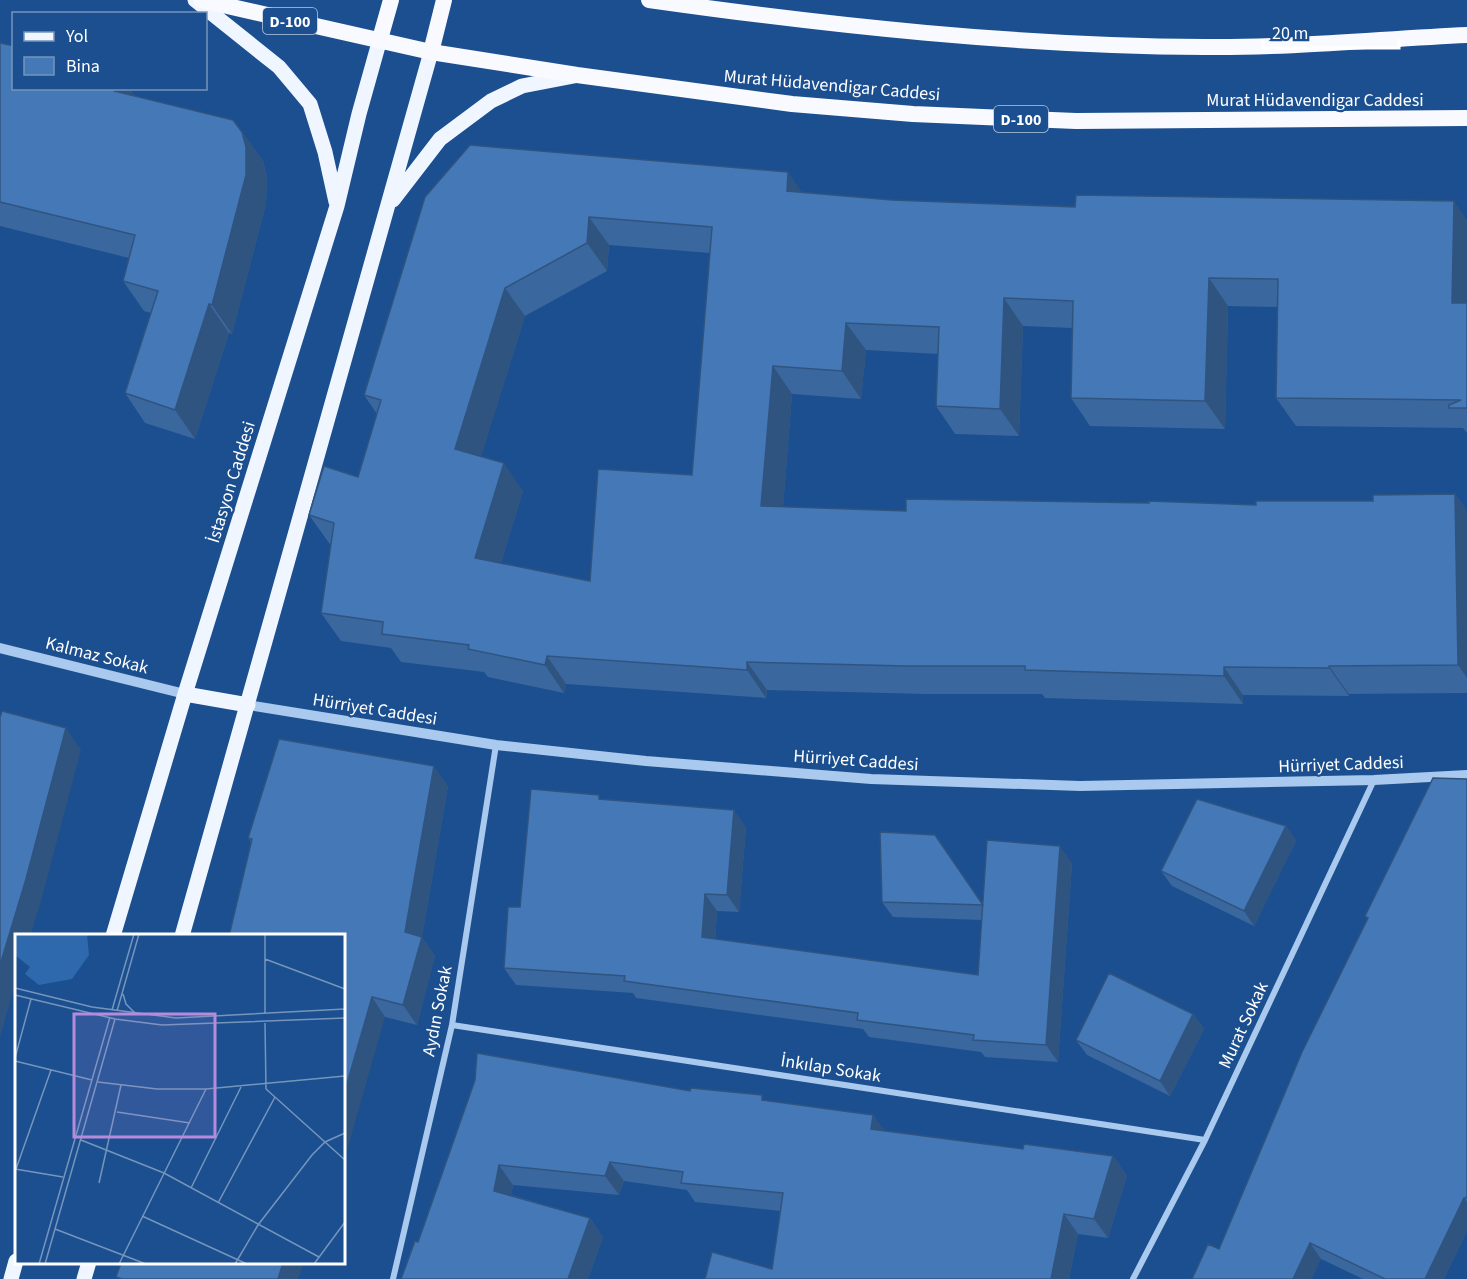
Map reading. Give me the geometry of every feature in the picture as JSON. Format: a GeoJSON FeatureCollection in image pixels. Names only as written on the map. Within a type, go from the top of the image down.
{"type":"FeatureCollection","features":[{"type":"Feature","properties":{"kind":"highway","name":"Murat Hüdavendigar Caddesi"},"geometry":{"type":"LineString","coordinates":[[201,0],[431,52],[577,75],[792,104],[925,115],[1076,121],[1467,118]]}},
{"type":"Feature","properties":{"kind":"highway"},"geometry":{"type":"LineString","coordinates":[[380,39],[392,0]]}},
{"type":"Feature","properties":{"kind":"highway"},"geometry":{"type":"LineString","coordinates":[[431,52],[444,0]]}},
{"type":"Feature","properties":{"kind":"highway"},"geometry":{"type":"LineString","coordinates":[[649,0],[844,25],[1058,43],[1205,47],[1467,35]]}},
{"type":"Feature","properties":{"kind":"main road"},"geometry":{"type":"LineString","coordinates":[[195,0],[279,67],[310,104],[325,152],[337,206]]}},
{"type":"Feature","properties":{"kind":"main road","name":"İstasyon Caddesi"},"geometry":{"type":"LineString","coordinates":[[114,934],[185,694],[337,206],[358,114],[380,39]]}},
{"type":"Feature","properties":{"kind":"main road"},"geometry":{"type":"LineString","coordinates":[[183,934],[431,52]]}},
{"type":"Feature","properties":{"kind":"main road"},"geometry":{"type":"LineString","coordinates":[[388,207],[440,139],[491,101],[522,86],[577,75]]}},
{"type":"Feature","properties":{"kind":"main road"},"geometry":{"type":"LineString","coordinates":[[185,694],[248,705]]}},
{"type":"Feature","properties":{"kind":"main road"},"geometry":{"type":"LineString","coordinates":[[11,1279],[15,1264]]}},
{"type":"Feature","properties":{"kind":"main road"},"geometry":{"type":"LineString","coordinates":[[84,1279],[89,1264]]}},
{"type":"Feature","properties":{"kind":"street","name":"Kalmaz Sokak"},"geometry":{"type":"LineString","coordinates":[[0,648],[185,694]]}},
{"type":"Feature","properties":{"kind":"street","name":"Hürriyet Caddesi"},"geometry":{"type":"LineString","coordinates":[[248,705],[496,746],[870,779],[1080,786],[1374,780],[1467,775]]}},
{"type":"Feature","properties":{"kind":"street","name":"Aydın Sokak"},"geometry":{"type":"LineString","coordinates":[[393,1279],[452,1025],[496,746]]}},
{"type":"Feature","properties":{"kind":"street","name":"Murat Sokak"},"geometry":{"type":"LineString","coordinates":[[1133,1279],[1205,1140],[1374,780]]}},
{"type":"Feature","properties":{"kind":"street","name":"İnkılap Sokak"},"geometry":{"type":"LineString","coordinates":[[452,1025],[1205,1140]]}},
{"type":"Feature","properties":{"kind":"building"},"geometry":{"type":"Polygon","coordinates":[[[0,43],[12,46],[12,90],[114,90],[233,120],[242,132],[246,147],[246,175],[212,305],[209,304],[175,410],[125,393],[158,291],[123,281],[135,235],[0,202],[0,43]]]}},
{"type":"Feature","properties":{"kind":"building"},"geometry":{"type":"Polygon","coordinates":[[[470,145],[788,172],[787,191],[892,200],[1075,207],[1076,195],[1454,201],[1452,303],[1467,303],[1467,408],[1449,408],[1449,405],[1461,400],[1276,398],[1278,279],[1209,278],[1205,401],[1071,398],[1073,301],[1004,298],[1000,409],[936,406],[939,327],[846,323],[842,371],[773,366],[761,506],[906,511],[906,499],[1149,503],[1149,501],[1256,505],[1256,501],[1373,501],[1373,495],[1455,494],[1458,665],[1329,666],[1329,668],[1224,667],[1224,676],[1025,670],[1025,666],[747,662],[747,670],[547,656],[545,665],[468,649],[469,645],[382,634],[383,622],[321,613],[334,523],[309,515],[324,466],[358,477],[381,400],[364,395],[425,197],[470,145]],[[589,217],[587,243],[505,288],[455,449],[504,463],[475,558],[590,581],[598,469],[692,475],[712,227],[589,217]]]}},
{"type":"Feature","properties":{"kind":"building"},"geometry":{"type":"Polygon","coordinates":[[[2,711],[66,728],[26,879],[0,965],[0,717],[2,711]]]}},
{"type":"Feature","properties":{"kind":"building"},"geometry":{"type":"Polygon","coordinates":[[[279,739],[434,766],[405,932],[422,937],[403,1005],[372,997],[345,1091],[345,934],[229,934],[252,839],[248,838],[279,739]]]}},
{"type":"Feature","properties":{"kind":"building"},"geometry":{"type":"Polygon","coordinates":[[[1433,778],[1467,779],[1467,1196],[1425,1279],[1385,1279],[1310,1243],[1293,1279],[1192,1279],[1208,1244],[1219,1249],[1302,1052],[1368,918],[1365,916],[1433,778]]]}},
{"type":"Feature","properties":{"kind":"building"},"geometry":{"type":"Polygon","coordinates":[[[531,789],[599,795],[599,799],[734,810],[727,895],[705,894],[702,937],[978,975],[987,840],[1060,846],[1046,1045],[973,1040],[974,1035],[857,1020],[858,1013],[624,981],[625,976],[504,968],[508,907],[520,907],[531,789]]]}},
{"type":"Feature","properties":{"kind":"building"},"geometry":{"type":"Polygon","coordinates":[[[1197,799],[1286,826],[1244,911],[1161,871],[1197,799]]]}},
{"type":"Feature","properties":{"kind":"building"},"geometry":{"type":"Polygon","coordinates":[[[880,832],[935,835],[983,905],[882,902],[880,832]]]}},
{"type":"Feature","properties":{"kind":"building"},"geometry":{"type":"Polygon","coordinates":[[[1109,973],[1193,1014],[1160,1081],[1076,1040],[1109,973]]]}},
{"type":"Feature","properties":{"kind":"building"},"geometry":{"type":"Polygon","coordinates":[[[477,1053],[690,1091],[691,1088],[762,1095],[762,1100],[873,1115],[871,1129],[1023,1149],[1024,1144],[1113,1156],[1094,1219],[1064,1214],[1051,1279],[705,1279],[712,1252],[772,1269],[783,1193],[681,1183],[683,1172],[610,1162],[605,1176],[499,1165],[494,1191],[590,1218],[568,1279],[401,1279],[415,1241],[418,1242],[475,1080],[477,1053]]]}},
{"type":"Feature","properties":{"kind":"building"},"geometry":{"type":"Polygon","coordinates":[[[121,1264],[283,1264],[278,1279],[122,1279],[116,1277],[121,1264]]]}}]}
